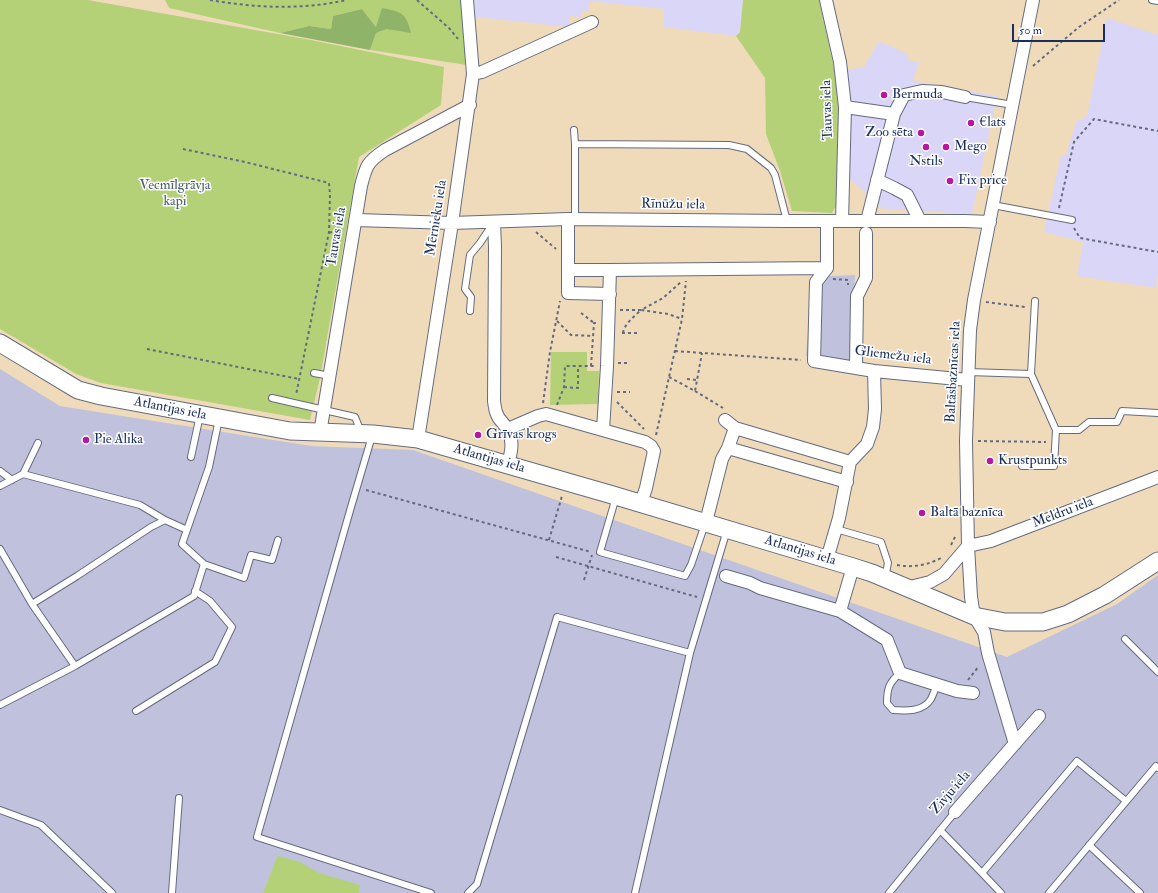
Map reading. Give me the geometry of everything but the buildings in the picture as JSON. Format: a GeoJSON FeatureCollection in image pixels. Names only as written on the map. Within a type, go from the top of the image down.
{"type":"FeatureCollection","features":[{"type":"Feature","properties":{"kind":"main road","name":"Atlantijas iela"},"geometry":{"type":"LineString","coordinates":[[0,343],[78,390],[101,396],[219,419],[290,431],[320,433],[367,433],[418,439],[706,522],[853,567],[887,571],[906,588],[974,616]]}},
{"type":"Feature","properties":{"kind":"main road"},"geometry":{"type":"LineString","coordinates":[[974,616],[1005,622],[1043,622],[1068,614],[1111,591],[1158,561]]}},
{"type":"Feature","properties":{"kind":"street","name":"Mērnieku iela"},"geometry":{"type":"LineString","coordinates":[[418,439],[470,105],[473,74],[470,33],[466,7],[467,0]]}},
{"type":"Feature","properties":{"kind":"street","name":"Tauvas iela"},"geometry":{"type":"LineString","coordinates":[[826,0],[840,62],[845,107],[842,221]]}},
{"type":"Feature","properties":{"kind":"street","name":"Baltāsbaznīcas iela"},"geometry":{"type":"LineString","coordinates":[[1015,744],[988,652],[984,632],[974,616],[968,546],[966,441],[970,330],[974,300],[1033,0]]}},
{"type":"Feature","properties":{"kind":"street"},"geometry":{"type":"LineString","coordinates":[[473,74],[482,72],[592,22]]}},
{"type":"Feature","properties":{"kind":"street"},"geometry":{"type":"LineString","coordinates":[[856,367],[857,296],[866,278],[867,227],[894,114],[904,95],[922,90],[942,92],[965,97]]}},
{"type":"Feature","properties":{"kind":"street","name":"Tauvas iela"},"geometry":{"type":"LineString","coordinates":[[320,433],[365,168],[372,159],[415,133],[470,105]]}},
{"type":"Feature","properties":{"kind":"street"},"geometry":{"type":"LineString","coordinates":[[845,107],[894,114]]}},
{"type":"Feature","properties":{"kind":"street"},"geometry":{"type":"LineString","coordinates":[[877,180],[907,195],[920,221]]}},
{"type":"Feature","properties":{"kind":"street"},"geometry":{"type":"LineString","coordinates":[[571,219],[568,293],[610,294]]}},
{"type":"Feature","properties":{"kind":"street","name":"Rīnūžu iela"},"geometry":{"type":"LineString","coordinates":[[356,220],[452,223],[571,219],[842,221],[867,227],[920,221],[990,222]]}},
{"type":"Feature","properties":{"kind":"street"},"geometry":{"type":"LineString","coordinates":[[814,361],[816,282],[827,268],[827,221]]}},
{"type":"Feature","properties":{"kind":"street"},"geometry":{"type":"LineString","coordinates":[[494,222],[494,401],[498,416],[508,429],[512,450],[508,465]]}},
{"type":"Feature","properties":{"kind":"street"},"geometry":{"type":"LineString","coordinates":[[568,270],[827,268]]}},
{"type":"Feature","properties":{"kind":"street"},"geometry":{"type":"LineString","coordinates":[[603,430],[610,365],[610,270]]}},
{"type":"Feature","properties":{"kind":"street","name":"Gliemežu iela"},"geometry":{"type":"LineString","coordinates":[[814,361],[874,371],[968,376]]}},
{"type":"Feature","properties":{"kind":"street"},"geometry":{"type":"LineString","coordinates":[[827,559],[836,529],[850,462],[867,444],[873,427],[875,409],[874,371]]}},
{"type":"Feature","properties":{"kind":"street"},"geometry":{"type":"LineString","coordinates":[[508,429],[548,415],[645,442],[652,446],[654,451],[646,488],[641,503]]}},
{"type":"Feature","properties":{"kind":"street"},"geometry":{"type":"LineString","coordinates":[[706,522],[722,459],[728,448],[730,424],[850,462]]}},
{"type":"Feature","properties":{"kind":"street"},"geometry":{"type":"LineString","coordinates":[[728,448],[846,482]]}},
{"type":"Feature","properties":{"kind":"street","name":"Meldru iela"},"geometry":{"type":"LineString","coordinates":[[968,546],[991,541],[1158,477]]}},
{"type":"Feature","properties":{"kind":"street"},"geometry":{"type":"LineString","coordinates":[[906,588],[930,582],[944,574],[968,546]]}},
{"type":"Feature","properties":{"kind":"street"},"geometry":{"type":"LineString","coordinates":[[840,611],[853,567]]}},
{"type":"Feature","properties":{"kind":"street"},"geometry":{"type":"LineString","coordinates":[[726,576],[750,583],[760,588],[840,611],[887,640],[900,673],[957,691],[973,693]]}},
{"type":"Feature","properties":{"kind":"street","name":"Zivju iela"},"geometry":{"type":"LineString","coordinates":[[955,812],[1039,716]]}},
{"type":"Feature","properties":{"kind":"lane"},"geometry":{"type":"LineString","coordinates":[[1152,0],[1158,1]]}},
{"type":"Feature","properties":{"kind":"lane"},"geometry":{"type":"LineString","coordinates":[[965,97],[1012,105]]}},
{"type":"Feature","properties":{"kind":"lane"},"geometry":{"type":"LineString","coordinates":[[571,219],[575,144],[574,130]]}},
{"type":"Feature","properties":{"kind":"lane"},"geometry":{"type":"LineString","coordinates":[[575,144],[729,145],[747,149],[773,171],[787,221]]}},
{"type":"Feature","properties":{"kind":"lane"},"geometry":{"type":"LineString","coordinates":[[993,205],[1072,220]]}},
{"type":"Feature","properties":{"kind":"lane"},"geometry":{"type":"LineString","coordinates":[[470,311],[471,297],[465,289],[470,255],[494,222]]}},
{"type":"Feature","properties":{"kind":"lane"},"geometry":{"type":"LineString","coordinates":[[1022,466],[1054,466],[1056,430],[1031,374],[1035,301]]}},
{"type":"Feature","properties":{"kind":"lane"},"geometry":{"type":"LineString","coordinates":[[314,373],[330,376]]}},
{"type":"Feature","properties":{"kind":"lane"},"geometry":{"type":"LineString","coordinates":[[968,376],[1031,374]]}},
{"type":"Feature","properties":{"kind":"lane"},"geometry":{"type":"LineString","coordinates":[[272,398],[355,417],[367,433],[356,488],[257,837],[431,893]]}},
{"type":"Feature","properties":{"kind":"lane"},"geometry":{"type":"LineString","coordinates":[[1056,430],[1078,430],[1089,422],[1117,422],[1122,411],[1158,413]]}},
{"type":"Feature","properties":{"kind":"lane"},"geometry":{"type":"LineString","coordinates":[[190,457],[200,415]]}},
{"type":"Feature","properties":{"kind":"lane"},"geometry":{"type":"LineString","coordinates":[[219,419],[209,467],[182,544],[204,564],[244,578],[251,555],[272,560],[278,540]]}},
{"type":"Feature","properties":{"kind":"lane"},"geometry":{"type":"LineString","coordinates":[[0,486],[23,474],[38,443]]}},
{"type":"Feature","properties":{"kind":"lane"},"geometry":{"type":"LineString","coordinates":[[0,471],[12,480]]}},
{"type":"Feature","properties":{"kind":"lane"},"geometry":{"type":"LineString","coordinates":[[23,474],[140,505],[165,520],[187,530]]}},
{"type":"Feature","properties":{"kind":"lane"},"geometry":{"type":"LineString","coordinates":[[616,496],[600,552],[685,576],[691,565],[706,522]]}},
{"type":"Feature","properties":{"kind":"lane"},"geometry":{"type":"LineString","coordinates":[[32,604],[151,527],[165,520]]}},
{"type":"Feature","properties":{"kind":"lane"},"geometry":{"type":"LineString","coordinates":[[635,893],[690,654],[727,529]]}},
{"type":"Feature","properties":{"kind":"lane"},"geometry":{"type":"LineString","coordinates":[[836,529],[881,542],[887,571]]}},
{"type":"Feature","properties":{"kind":"lane"},"geometry":{"type":"LineString","coordinates":[[0,549],[32,604],[75,666]]}},
{"type":"Feature","properties":{"kind":"lane"},"geometry":{"type":"LineString","coordinates":[[0,705],[75,666],[194,596],[204,564]]}},
{"type":"Feature","properties":{"kind":"lane"},"geometry":{"type":"LineString","coordinates":[[136,711],[215,662],[232,627],[210,601],[195,591]]}},
{"type":"Feature","properties":{"kind":"lane"},"geometry":{"type":"LineString","coordinates":[[468,893],[477,884],[557,617],[690,654]]}},
{"type":"Feature","properties":{"kind":"lane"},"geometry":{"type":"LineString","coordinates":[[1125,639],[1158,672]]}},
{"type":"Feature","properties":{"kind":"lane"},"geometry":{"type":"LineString","coordinates":[[900,673],[891,681],[887,692],[887,703],[893,710],[906,711],[920,708],[930,700],[937,685]]}},
{"type":"Feature","properties":{"kind":"lane"},"geometry":{"type":"LineString","coordinates":[[982,873],[1076,761],[1126,801]]}},
{"type":"Feature","properties":{"kind":"lane"},"geometry":{"type":"LineString","coordinates":[[1049,893],[1156,766],[1158,768]]}},
{"type":"Feature","properties":{"kind":"lane"},"geometry":{"type":"LineString","coordinates":[[172,893],[179,798]]}},
{"type":"Feature","properties":{"kind":"lane"},"geometry":{"type":"LineString","coordinates":[[0,810],[41,825],[112,893]]}},
{"type":"Feature","properties":{"kind":"lane","name":"Zivju iela"},"geometry":{"type":"LineString","coordinates":[[889,893],[955,812]]}},
{"type":"Feature","properties":{"kind":"lane"},"geometry":{"type":"LineString","coordinates":[[940,830],[1001,893]]}},
{"type":"Feature","properties":{"kind":"lane"},"geometry":{"type":"LineString","coordinates":[[1089,846],[1140,893]]}},
{"type":"Feature","properties":{"kind":"path"},"geometry":{"type":"LineString","coordinates":[[210,0],[244,6],[294,7],[347,0]]}},
{"type":"Feature","properties":{"kind":"path"},"geometry":{"type":"LineString","coordinates":[[417,0],[450,29],[459,41]]}},
{"type":"Feature","properties":{"kind":"path"},"geometry":{"type":"LineString","coordinates":[[1030,68],[1079,27],[1119,0]]}},
{"type":"Feature","properties":{"kind":"path"},"geometry":{"type":"LineString","coordinates":[[1057,217],[1074,142],[1094,119],[1158,131]]}},
{"type":"Feature","properties":{"kind":"path"},"geometry":{"type":"LineString","coordinates":[[183,149],[245,162],[329,183],[330,195],[328,232],[296,395],[302,396]]}},
{"type":"Feature","properties":{"kind":"path"},"geometry":{"type":"LineString","coordinates":[[1072,220],[1073,226],[1080,238],[1158,252]]}},
{"type":"Feature","properties":{"kind":"path"},"geometry":{"type":"LineString","coordinates":[[534,230],[560,253],[568,270]]}},
{"type":"Feature","properties":{"kind":"path"},"geometry":{"type":"LineString","coordinates":[[827,268],[828,279],[848,280],[848,291],[857,296]]}},
{"type":"Feature","properties":{"kind":"path"},"geometry":{"type":"LineString","coordinates":[[623,333],[623,329],[632,318],[642,310],[663,298],[686,278],[682,319],[652,446]]}},
{"type":"Feature","properties":{"kind":"path"},"geometry":{"type":"LineString","coordinates":[[561,295],[550,352],[543,407],[548,415],[564,387],[565,366],[610,365],[630,362]]}},
{"type":"Feature","properties":{"kind":"path"},"geometry":{"type":"LineString","coordinates":[[974,300],[1035,308]]}},
{"type":"Feature","properties":{"kind":"path"},"geometry":{"type":"LineString","coordinates":[[610,309],[642,310],[668,314],[682,319]]}},
{"type":"Feature","properties":{"kind":"path"},"geometry":{"type":"LineString","coordinates":[[581,313],[594,323]]}},
{"type":"Feature","properties":{"kind":"path"},"geometry":{"type":"LineString","coordinates":[[557,321],[571,335],[592,336]]}},
{"type":"Feature","properties":{"kind":"path"},"geometry":{"type":"LineString","coordinates":[[609,333],[637,333]]}},
{"type":"Feature","properties":{"kind":"path"},"geometry":{"type":"LineString","coordinates":[[147,349],[299,379]]}},
{"type":"Feature","properties":{"kind":"path"},"geometry":{"type":"LineString","coordinates":[[675,351],[814,361]]}},
{"type":"Feature","properties":{"kind":"path"},"geometry":{"type":"LineString","coordinates":[[695,391],[702,353]]}},
{"type":"Feature","properties":{"kind":"path"},"geometry":{"type":"LineString","coordinates":[[564,387],[578,388],[578,366]]}},
{"type":"Feature","properties":{"kind":"path"},"geometry":{"type":"LineString","coordinates":[[669,377],[722,408],[730,424]]}},
{"type":"Feature","properties":{"kind":"path"},"geometry":{"type":"LineString","coordinates":[[687,379],[697,380]]}},
{"type":"Feature","properties":{"kind":"path"},"geometry":{"type":"LineString","coordinates":[[611,392],[630,392]]}},
{"type":"Feature","properties":{"kind":"path"},"geometry":{"type":"LineString","coordinates":[[617,402],[646,432]]}},
{"type":"Feature","properties":{"kind":"path"},"geometry":{"type":"LineString","coordinates":[[966,441],[1055,442]]}},
{"type":"Feature","properties":{"kind":"path"},"geometry":{"type":"LineString","coordinates":[[549,540],[566,481]]}},
{"type":"Feature","properties":{"kind":"path"},"geometry":{"type":"LineString","coordinates":[[356,488],[592,552],[584,580]]}},
{"type":"Feature","properties":{"kind":"path"},"geometry":{"type":"LineString","coordinates":[[950,548],[956,536]]}},
{"type":"Feature","properties":{"kind":"path"},"geometry":{"type":"LineString","coordinates":[[887,571],[923,565],[940,559],[945,553]]}},
{"type":"Feature","properties":{"kind":"path"},"geometry":{"type":"LineString","coordinates":[[556,557],[706,600]]}},
{"type":"Feature","properties":{"kind":"path"},"geometry":{"type":"LineString","coordinates":[[957,691],[983,661]]}},
{"type":"Feature","properties":{"kind":"shaded area"},"geometry":{"type":"Polygon","coordinates":[[[474,0],[743,0],[740,32],[736,36],[664,27],[664,9],[589,1],[588,12],[582,11],[581,17],[570,16],[569,27],[476,17],[474,0]]]}},
{"type":"Feature","properties":{"kind":"shaded area"},"geometry":{"type":"Polygon","coordinates":[[[1107,18],[1158,35],[1158,270],[1156,288],[1077,276],[1083,242],[1044,232],[1061,155],[1066,155],[1076,122],[1087,116],[1107,18]]]}},
{"type":"Feature","properties":{"kind":"shaded area"},"geometry":{"type":"Polygon","coordinates":[[[879,41],[907,54],[907,60],[919,62],[913,81],[997,96],[972,214],[883,209],[849,178],[851,113],[847,70],[864,67],[879,41]]]}},
{"type":"Feature","properties":{"kind":"shaded area"},"geometry":{"type":"Polygon","coordinates":[[[855,275],[851,364],[806,356],[812,277],[855,275]]]}},
{"type":"Feature","properties":{"kind":"shaded area"},"geometry":{"type":"Polygon","coordinates":[[[0,369],[60,406],[311,446],[413,450],[1007,657],[1117,604],[1158,575],[1158,893],[0,893],[0,369]]]}},
{"type":"Feature","properties":{"kind":"green space","name":"Vecmīlgrāvja kapi"},"geometry":{"type":"Polygon","coordinates":[[[0,0],[88,0],[311,40],[444,67],[441,105],[359,157],[320,378],[310,420],[101,383],[76,374],[0,329],[0,0]]]}},
{"type":"Feature","properties":{"kind":"green space"},"geometry":{"type":"Polygon","coordinates":[[[165,0],[467,0],[473,66],[370,50],[376,33],[387,29],[376,27],[362,9],[333,16],[331,29],[309,26],[280,33],[169,8],[165,0]]]}},
{"type":"Feature","properties":{"kind":"green space"},"geometry":{"type":"Polygon","coordinates":[[[743,0],[819,0],[839,91],[840,199],[832,213],[792,211],[780,171],[766,134],[765,78],[736,36],[740,32],[743,0]]]}},
{"type":"Feature","properties":{"kind":"green space"},"geometry":{"type":"Polygon","coordinates":[[[382,8],[402,14],[407,21],[411,33],[387,29],[376,33],[370,50],[280,33],[309,26],[331,29],[333,16],[362,9],[376,27],[382,8]]]}},
{"type":"Feature","properties":{"kind":"green space"},"geometry":{"type":"Polygon","coordinates":[[[551,352],[587,352],[587,371],[599,371],[598,404],[550,405],[551,352]]]}},
{"type":"Feature","properties":{"kind":"green space"},"geometry":{"type":"Polygon","coordinates":[[[279,856],[300,862],[319,873],[360,885],[359,893],[263,893],[277,857],[279,856]]]}},
{"type":"Feature","properties":{"kind":"place","name":"Bermuda"},"geometry":{"type":"Point","coordinates":[884,95]}},
{"type":"Feature","properties":{"kind":"place","name":"€lats"},"geometry":{"type":"Point","coordinates":[971,123]}},
{"type":"Feature","properties":{"kind":"place","name":"Zoo sēta"},"geometry":{"type":"Point","coordinates":[921,133]}},
{"type":"Feature","properties":{"kind":"place","name":"Nstils"},"geometry":{"type":"Point","coordinates":[926,147]}},
{"type":"Feature","properties":{"kind":"place","name":"Mego"},"geometry":{"type":"Point","coordinates":[946,147]}},
{"type":"Feature","properties":{"kind":"place","name":"Fix price"},"geometry":{"type":"Point","coordinates":[950,181]}},
{"type":"Feature","properties":{"kind":"place","name":"Grīvas krogs"},"geometry":{"type":"Point","coordinates":[478,435]}},
{"type":"Feature","properties":{"kind":"place","name":"Pie Alika"},"geometry":{"type":"Point","coordinates":[86,440]}},
{"type":"Feature","properties":{"kind":"place","name":"Krustpunkts"},"geometry":{"type":"Point","coordinates":[990,461]}},
{"type":"Feature","properties":{"kind":"place","name":"Baltā baznīca"},"geometry":{"type":"Point","coordinates":[922,513]}}]}
